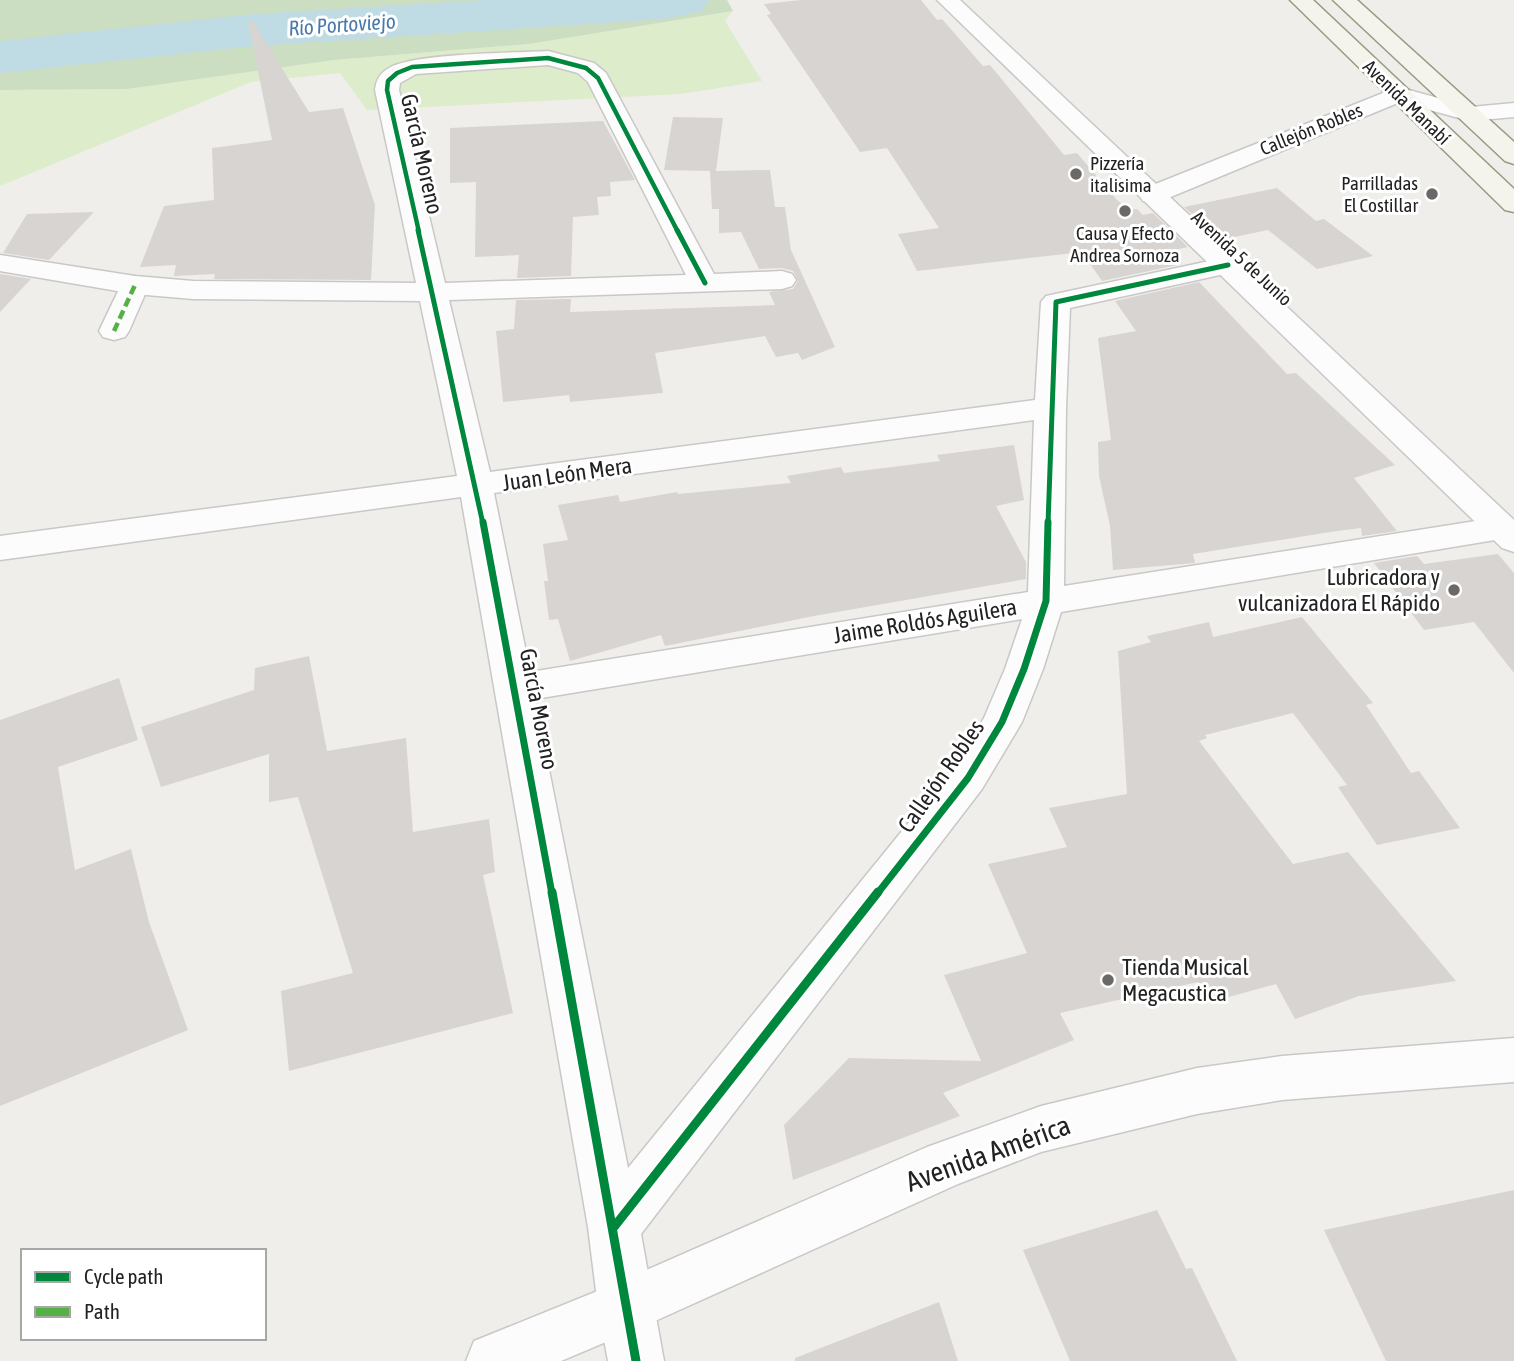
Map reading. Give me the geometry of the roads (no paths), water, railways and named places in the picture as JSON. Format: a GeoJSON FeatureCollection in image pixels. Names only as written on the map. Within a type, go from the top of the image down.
{"type":"FeatureCollection","features":[{"type":"Feature","properties":{"kind":"main road","name":"Avenida Manabí"},"geometry":{"type":"LineString","coordinates":[[1301,0],[1514,204]]}},
{"type":"Feature","properties":{"kind":"main road","name":"Avenida Manabí"},"geometry":{"type":"LineString","coordinates":[[1344,0],[1514,156]]}},
{"type":"Feature","properties":{"kind":"street","name":"Avenida 5 de Junio"},"geometry":{"type":"LineString","coordinates":[[948,0],[1508,534]]}},
{"type":"Feature","properties":{"kind":"street","name":"García Moreno"},"geometry":{"type":"LineString","coordinates":[[636,1361],[516,688],[476,486],[387,90],[388,81],[397,73],[412,67],[548,58],[586,68],[598,78],[705,283]]}},
{"type":"Feature","properties":{"kind":"street","name":"Callejón Robles"},"geometry":{"type":"LineString","coordinates":[[1152,195],[1398,93]]}},
{"type":"Feature","properties":{"kind":"street"},"geometry":{"type":"LineString","coordinates":[[1398,93],[1469,114],[1514,110]]}},
{"type":"Feature","properties":{"kind":"street"},"geometry":{"type":"LineString","coordinates":[[0,263],[135,285],[193,290],[434,292],[782,280]]}},
{"type":"Feature","properties":{"kind":"street","name":"Callejón Robles"},"geometry":{"type":"LineString","coordinates":[[614,1227],[968,778],[1002,722],[1024,669],[1046,601],[1056,302],[1228,265]]}},
{"type":"Feature","properties":{"kind":"street"},"geometry":{"type":"LineString","coordinates":[[114,331],[135,285]]}},
{"type":"Feature","properties":{"kind":"street","name":"Juan León Mera"},"geometry":{"type":"LineString","coordinates":[[0,548],[1051,408]]}},
{"type":"Feature","properties":{"kind":"street","name":"Jaime Roldós Aguilera"},"geometry":{"type":"LineString","coordinates":[[516,688],[1046,601],[1508,534]]}},
{"type":"Feature","properties":{"kind":"street","name":"Avenida América"},"geometry":{"type":"LineString","coordinates":[[494,1361],[625,1307],[945,1164],[1041,1129],[1197,1091],[1282,1078],[1514,1060]]}},
{"type":"Feature","properties":{"kind":"waterway","name":"Río Portoviejo"},"geometry":{"type":"LineString","coordinates":[[0,57],[254,30],[664,4],[684,0]]}},
{"type":"Feature","properties":{"kind":"place","name":"Pizzería italisima"},"geometry":{"type":"Point","coordinates":[1076,174]}},
{"type":"Feature","properties":{"kind":"place","name":"Parrilladas El Costillar"},"geometry":{"type":"Point","coordinates":[1432,194]}},
{"type":"Feature","properties":{"kind":"place","name":"Causa y Efecto Andrea Sornoza"},"geometry":{"type":"Point","coordinates":[1125,211]}},
{"type":"Feature","properties":{"kind":"place","name":"Lubricadora y vulcanizadora El Rápido"},"geometry":{"type":"Point","coordinates":[1454,590]}},
{"type":"Feature","properties":{"kind":"place","name":"Tienda Musical Megacustica"},"geometry":{"type":"Point","coordinates":[1108,980]}}]}
